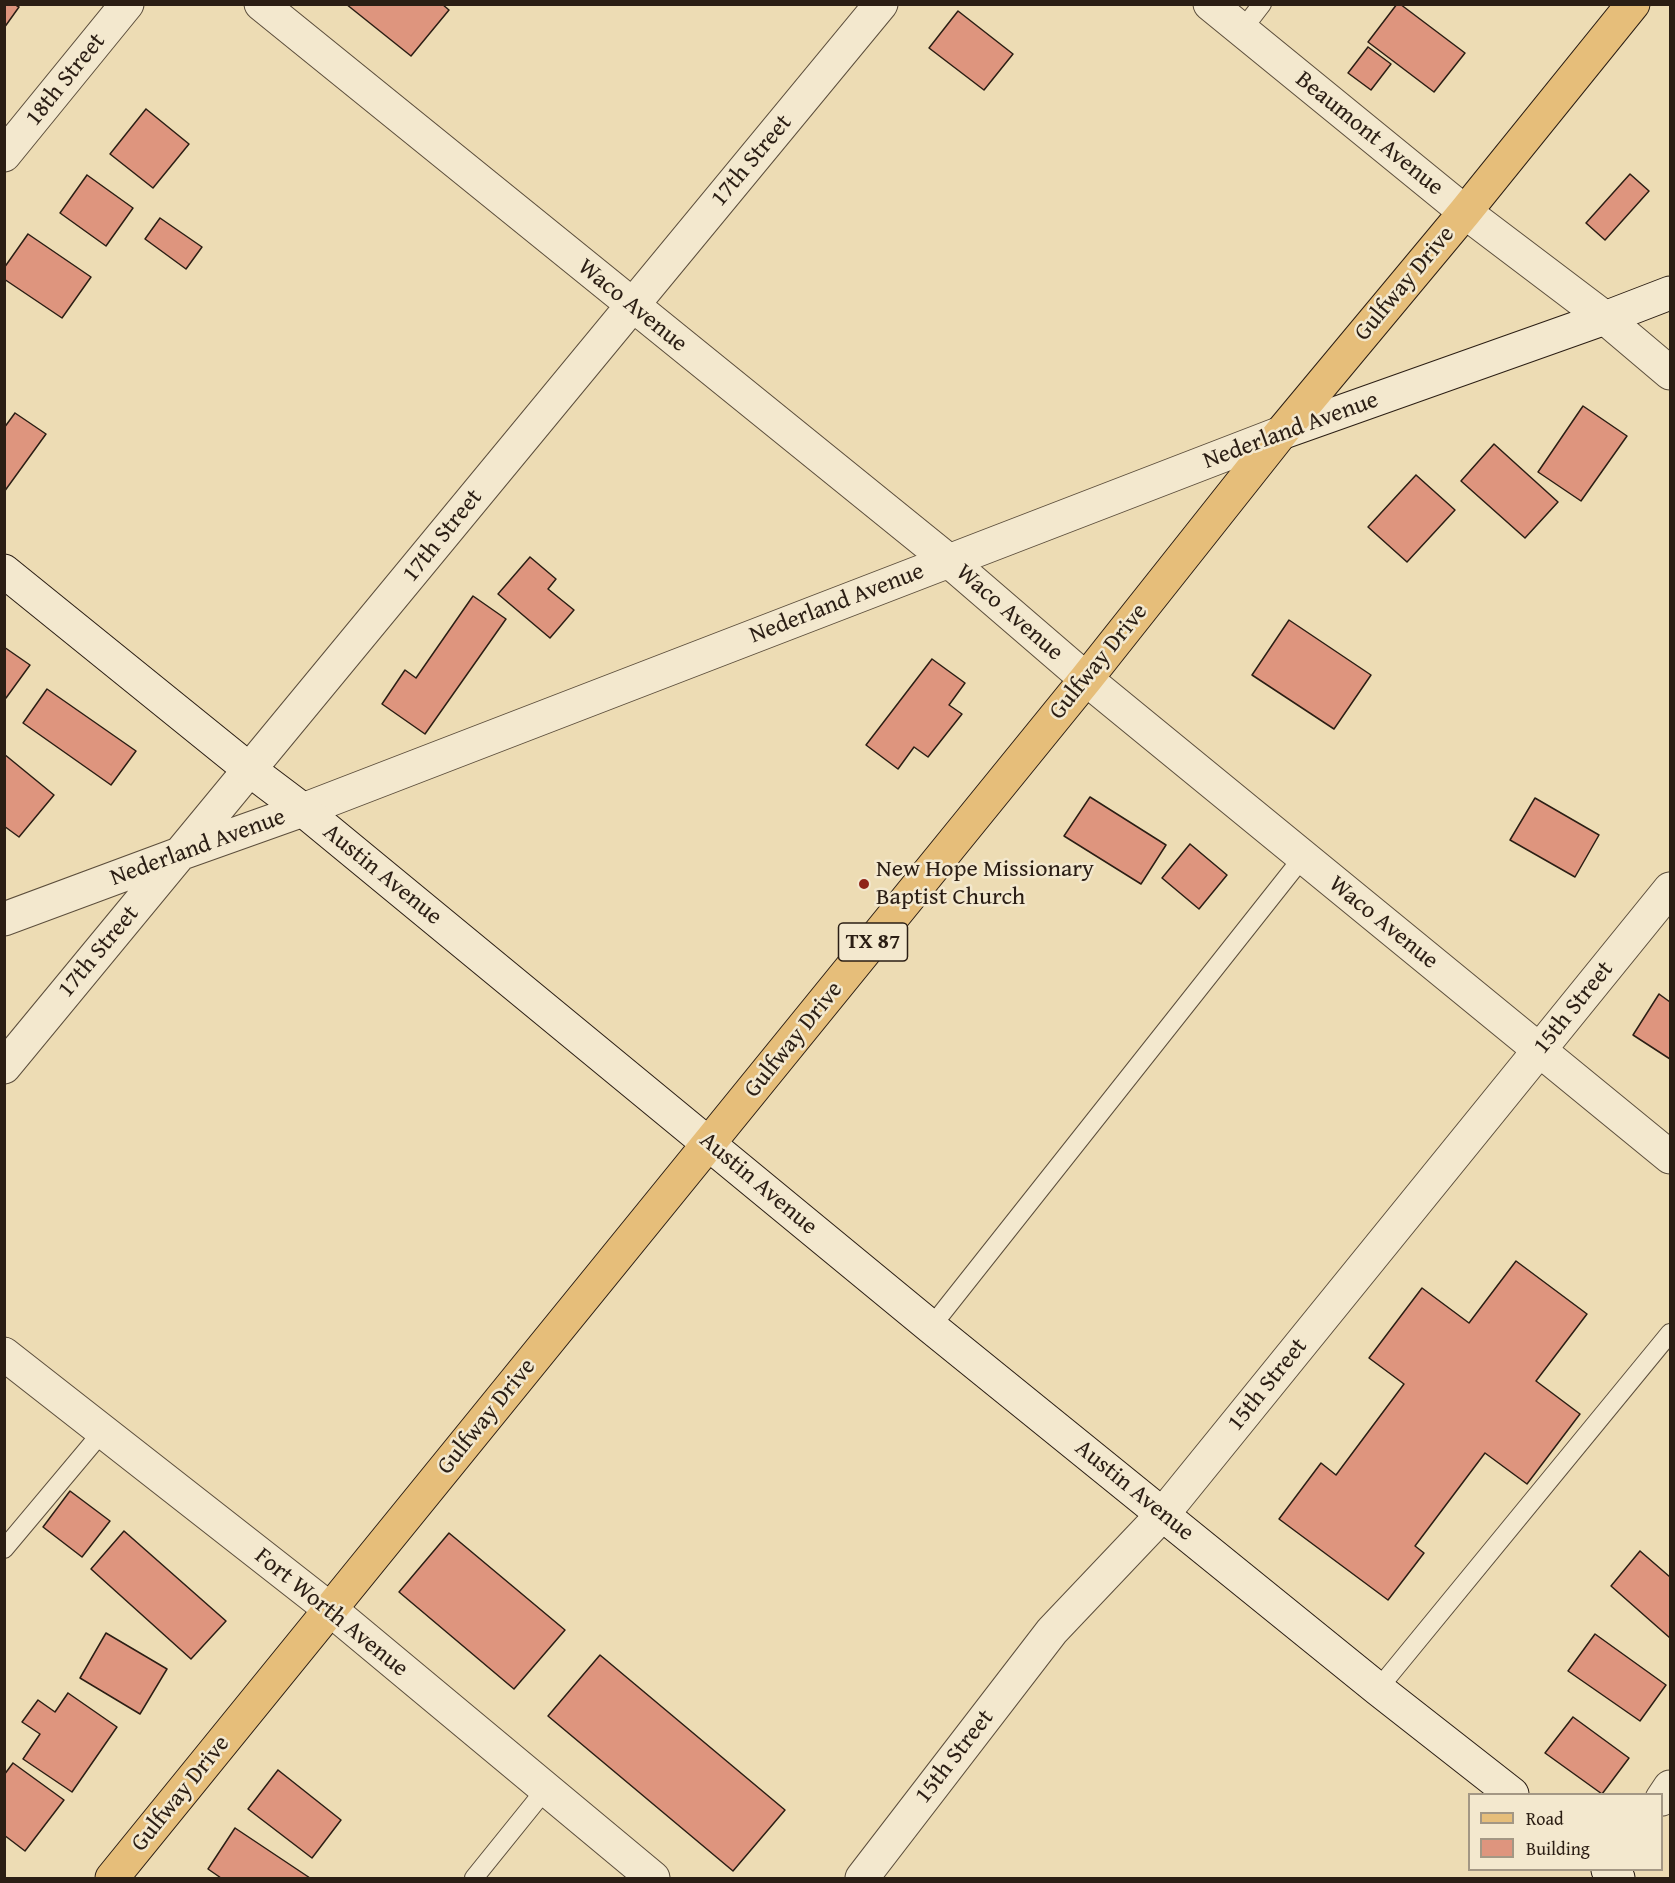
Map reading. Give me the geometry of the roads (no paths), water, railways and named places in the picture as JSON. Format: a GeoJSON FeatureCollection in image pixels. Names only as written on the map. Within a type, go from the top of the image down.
{"type":"FeatureCollection","features":[{"type":"Feature","properties":{"kind":"main road","name":"Gulfway Drive"},"geometry":{"type":"LineString","coordinates":[[112,1878],[1086,679],[1281,433],[1465,212],[1633,4]]}},
{"type":"Feature","properties":{"kind":"street","name":"18th Street"},"geometry":{"type":"LineString","coordinates":[[4,155],[127,4]]}},
{"type":"Feature","properties":{"kind":"street","name":"Waco Avenue"},"geometry":{"type":"LineString","coordinates":[[261,4],[949,561],[1086,679],[1671,1157]]}},
{"type":"Feature","properties":{"kind":"street","name":"17th Street"},"geometry":{"type":"LineString","coordinates":[[4,1067],[881,4]]}},
{"type":"Feature","properties":{"kind":"street","name":"Beaumont Avenue"},"geometry":{"type":"LineString","coordinates":[[1210,4],[1465,212],[1605,318],[1671,374]]}},
{"type":"Feature","properties":{"kind":"street","name":"Nederland Avenue"},"geometry":{"type":"LineString","coordinates":[[4,919],[303,810],[1281,433],[1671,293]]}},
{"type":"Feature","properties":{"kind":"street","name":"Austin Avenue"},"geometry":{"type":"LineString","coordinates":[[4,571],[250,770],[303,810],[931,1327],[1378,1689],[1511,1793]]}},
{"type":"Feature","properties":{"kind":"street","name":"15th Street"},"geometry":{"type":"LineString","coordinates":[[862,1878],[1052,1631],[1163,1514],[1671,889]]}},
{"type":"Feature","properties":{"kind":"street","name":"Fort Worth Avenue"},"geometry":{"type":"LineString","coordinates":[[4,1354],[331,1610],[653,1878]]}},
{"type":"Feature","properties":{"kind":"lane"},"geometry":{"type":"LineString","coordinates":[[1242,30],[1262,4]]}},
{"type":"Feature","properties":{"kind":"lane"},"geometry":{"type":"LineString","coordinates":[[931,1327],[1303,858]]}},
{"type":"Feature","properties":{"kind":"lane"},"geometry":{"type":"LineString","coordinates":[[1378,1689],[1671,1333]]}},
{"type":"Feature","properties":{"kind":"lane"},"geometry":{"type":"LineString","coordinates":[[4,1550],[103,1431]]}},
{"type":"Feature","properties":{"kind":"lane"},"geometry":{"type":"LineString","coordinates":[[474,1878],[545,1790]]}},
{"type":"Feature","properties":{"kind":"place","name":"New Hope Missionary Baptist Church"},"geometry":{"type":"Point","coordinates":[864,884]}}]}
